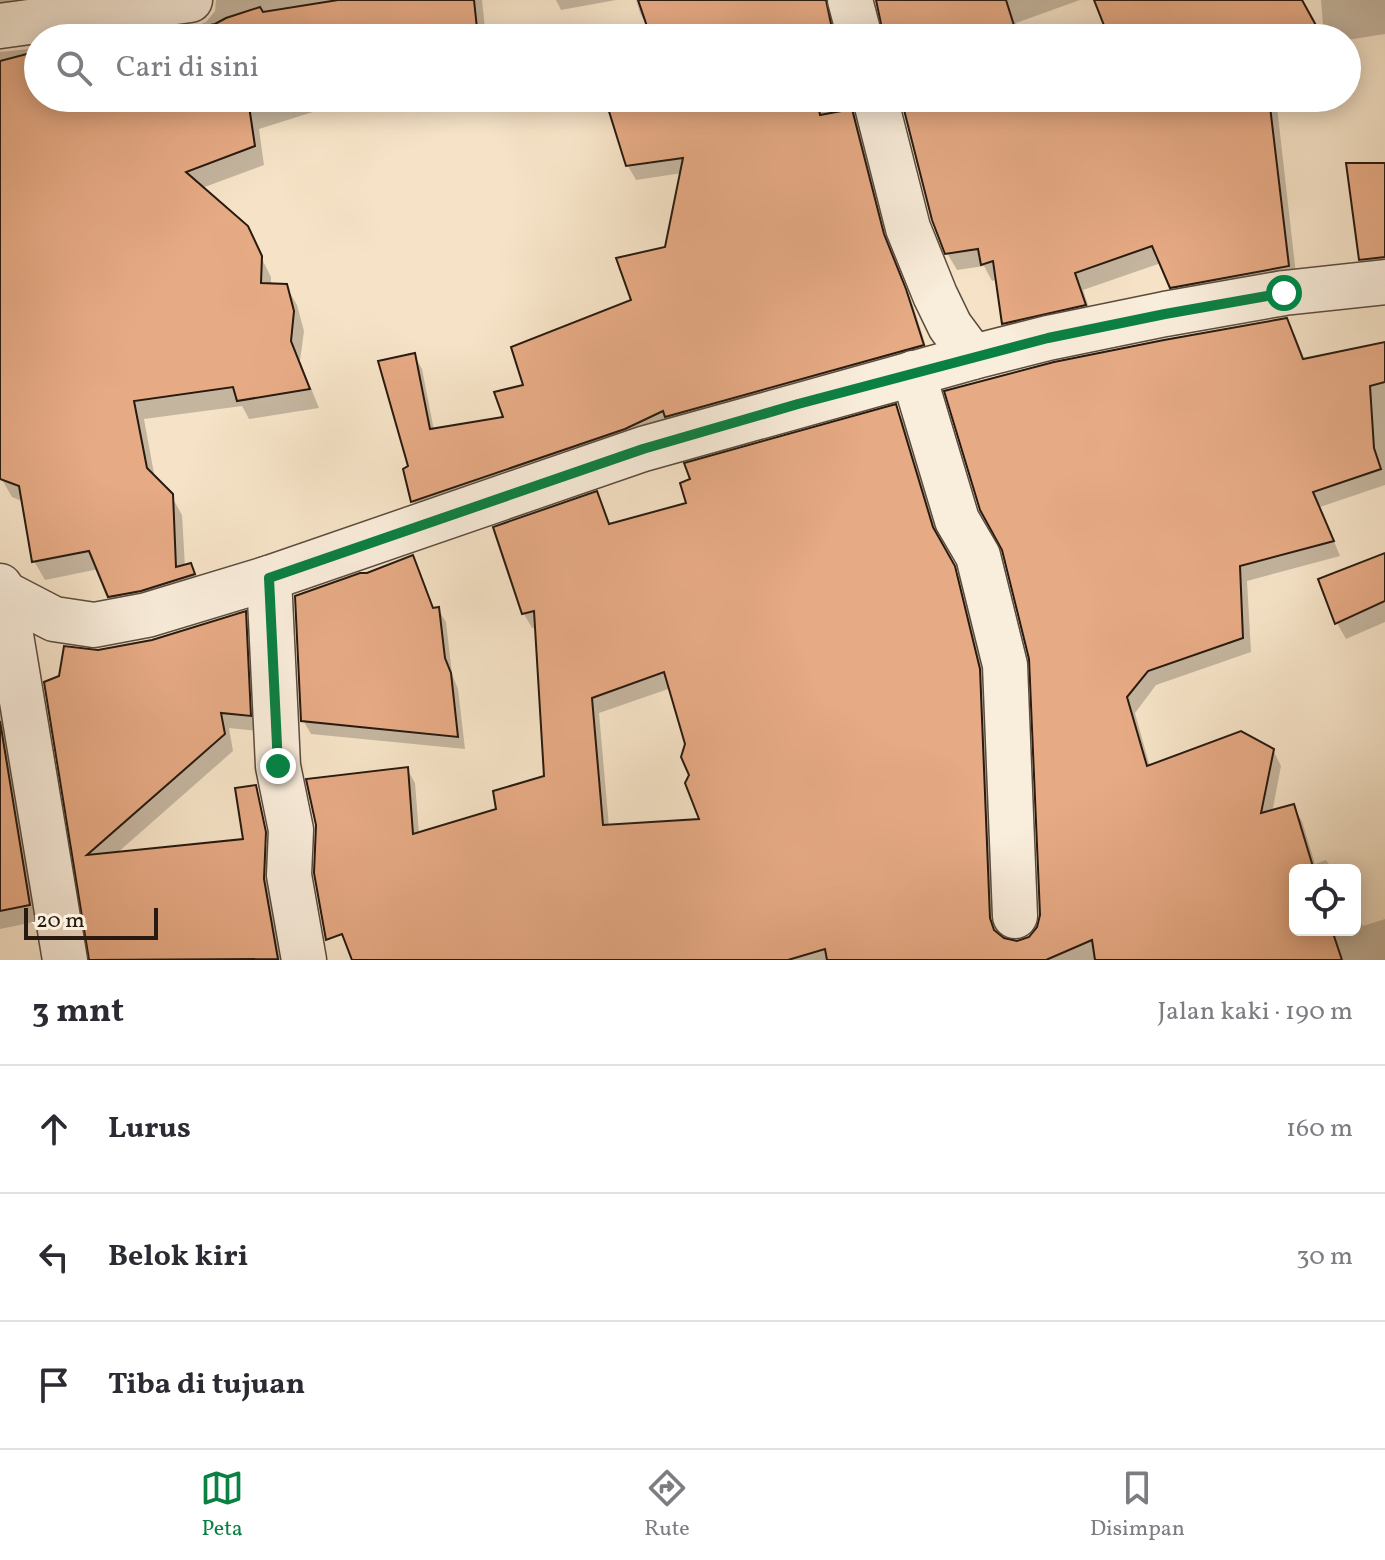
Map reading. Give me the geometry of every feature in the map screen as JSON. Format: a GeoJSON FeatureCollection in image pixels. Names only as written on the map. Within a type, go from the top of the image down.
{"type":"FeatureCollection","features":[{"type":"Feature","properties":{"kind":"street"},"geometry":{"type":"LineString","coordinates":[[0,26],[190,0]]}},
{"type":"Feature","properties":{"kind":"street"},"geometry":{"type":"LineString","coordinates":[[850,0],[856,24]]}},
{"type":"Feature","properties":{"kind":"street"},"geometry":{"type":"LineString","coordinates":[[879,112],[908,228],[950,326],[973,357]]}},
{"type":"Feature","properties":{"kind":"street"},"geometry":{"type":"LineString","coordinates":[[2,590],[54,619],[94,625],[147,615],[269,578],[643,449],[913,373],[1048,338],[1165,314],[1284,293],[1385,282]]}},
{"type":"Feature","properties":{"kind":"street"},"geometry":{"type":"LineString","coordinates":[[913,373],[957,520],[978,556],[1005,665],[1015,916]]}},
{"type":"Feature","properties":{"kind":"street"},"geometry":{"type":"LineString","coordinates":[[269,578],[278,766],[291,830],[289,875],[304,960]]}},
{"type":"Feature","properties":{"kind":"street"},"geometry":{"type":"LineString","coordinates":[[2,590],[65,960]]}},
{"type":"Feature","properties":{"kind":"building"},"geometry":{"type":"Polygon","coordinates":[[[338,0],[474,0],[477,24],[215,24],[260,7],[263,12],[338,0]]]}},
{"type":"Feature","properties":{"kind":"building"},"geometry":{"type":"Polygon","coordinates":[[[638,0],[826,0],[831,24],[646,24],[638,0]]]}},
{"type":"Feature","properties":{"kind":"building"},"geometry":{"type":"Polygon","coordinates":[[[876,0],[1006,0],[1014,24],[881,24],[876,0]]]}},
{"type":"Feature","properties":{"kind":"building"},"geometry":{"type":"Polygon","coordinates":[[[1094,0],[1302,0],[1315,24],[1103,24],[1094,0]]]}},
{"type":"Feature","properties":{"kind":"building"},"geometry":{"type":"Polygon","coordinates":[[[24,55],[24,112],[250,112],[255,146],[186,172],[248,226],[262,256],[261,283],[287,284],[294,311],[291,341],[310,389],[237,401],[233,387],[134,401],[147,468],[173,494],[176,567],[191,563],[195,574],[141,591],[108,597],[89,551],[32,562],[19,486],[0,479],[0,61],[24,55]]]}},
{"type":"Feature","properties":{"kind":"building"},"geometry":{"type":"Polygon","coordinates":[[[609,112],[819,112],[820,115],[853,112],[884,234],[924,345],[665,417],[663,411],[625,429],[411,502],[403,469],[408,466],[378,361],[415,353],[430,429],[503,417],[494,392],[523,385],[511,347],[631,300],[616,258],[665,247],[683,158],[626,166],[609,112]]]}},
{"type":"Feature","properties":{"kind":"building"},"geometry":{"type":"Polygon","coordinates":[[[905,112],[1271,112],[1289,266],[1170,288],[1152,246],[1075,273],[1086,305],[1002,324],[993,261],[981,265],[978,249],[945,254],[932,220],[905,112]]]}},
{"type":"Feature","properties":{"kind":"building"},"geometry":{"type":"Polygon","coordinates":[[[1346,163],[1385,163],[1385,257],[1359,260],[1346,163]]]}},
{"type":"Feature","properties":{"kind":"building"},"geometry":{"type":"Polygon","coordinates":[[[1287,318],[1303,359],[1385,342],[1385,382],[1370,386],[1374,448],[1381,469],[1313,492],[1334,541],[1240,566],[1243,638],[1148,671],[1127,697],[1147,766],[1241,731],[1274,749],[1261,813],[1294,804],[1312,864],[1289,864],[1289,936],[1334,936],[1342,960],[1095,960],[1092,940],[1046,960],[827,960],[825,949],[788,960],[352,960],[342,934],[326,940],[314,873],[316,825],[306,779],[408,767],[413,834],[496,809],[493,791],[544,776],[534,611],[522,614],[493,527],[597,491],[609,524],[686,503],[680,483],[690,479],[684,463],[896,404],[933,527],[955,566],[980,669],[990,918],[994,930],[1004,938],[1017,941],[1029,937],[1037,927],[1040,915],[1029,659],[1002,550],[980,510],[944,391],[1054,362],[1287,318]],[[664,672],[592,698],[603,825],[699,819],[685,783],[689,775],[681,757],[685,744],[664,672]]]}},
{"type":"Feature","properties":{"kind":"building"},"geometry":{"type":"Polygon","coordinates":[[[1385,553],[1385,601],[1335,624],[1318,579],[1385,553]]]}},
{"type":"Feature","properties":{"kind":"building"},"geometry":{"type":"Polygon","coordinates":[[[413,555],[433,608],[439,607],[458,737],[301,721],[295,596],[413,555]]]}},
{"type":"Feature","properties":{"kind":"building"},"geometry":{"type":"Polygon","coordinates":[[[246,611],[251,716],[221,713],[225,734],[87,855],[243,839],[235,788],[256,785],[266,832],[264,879],[278,959],[89,960],[44,682],[59,676],[64,646],[98,650],[152,640],[246,611]]]}},
{"type":"Feature","properties":{"kind":"building"},"geometry":{"type":"Polygon","coordinates":[[[0,721],[30,905],[0,911],[0,721]]]}},
{"type":"Feature","properties":{"kind":"route"},"geometry":{"type":"LineString","coordinates":[[278,766],[269,578],[643,449],[798,404],[1048,338],[1284,293]]}}]}
